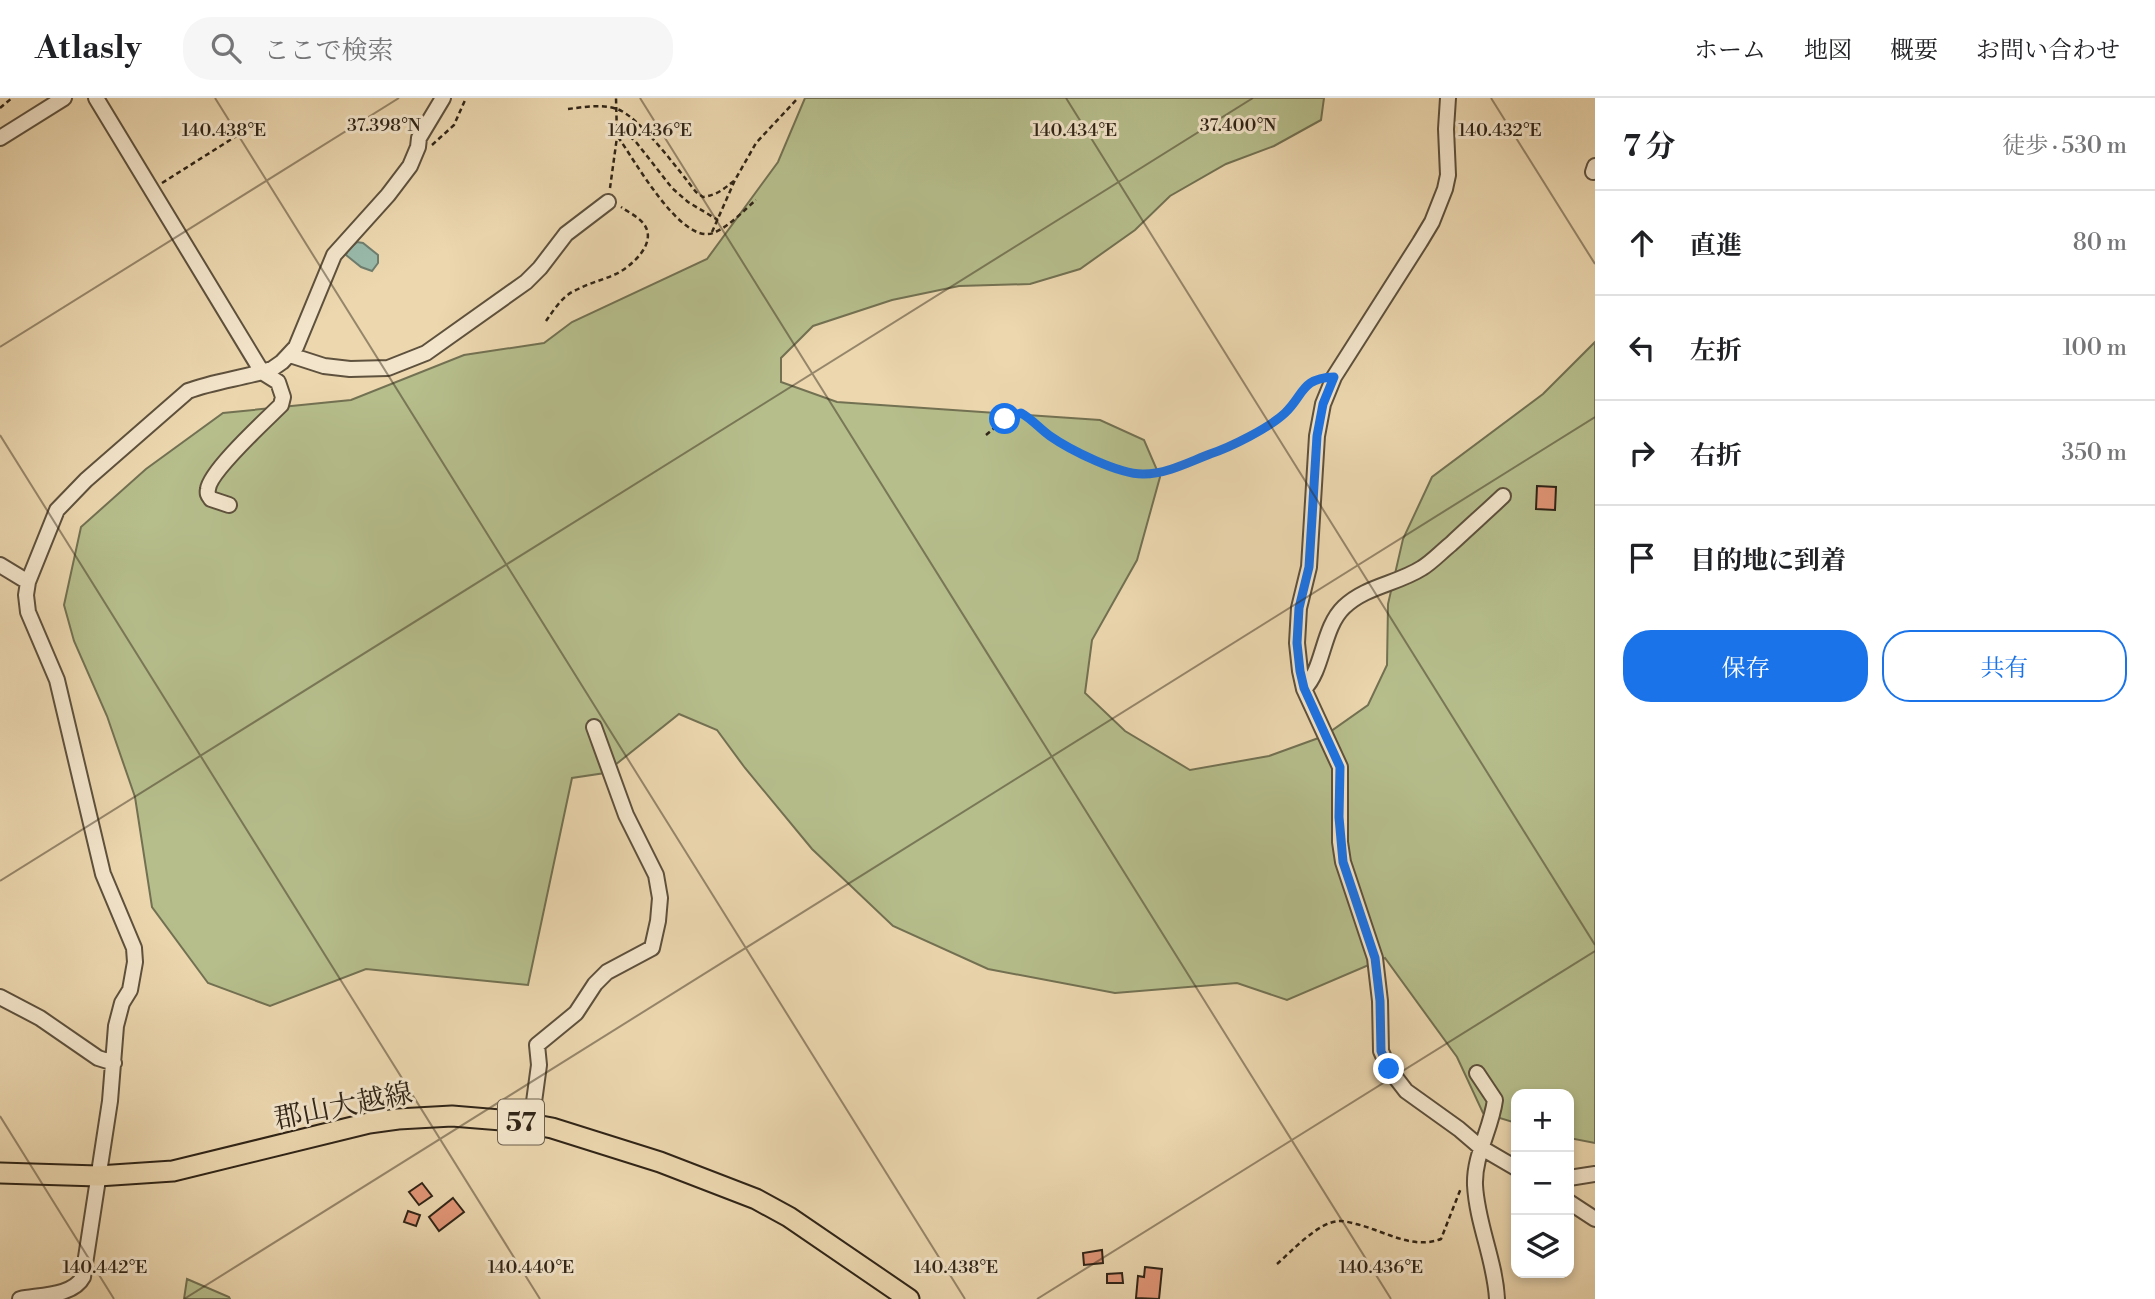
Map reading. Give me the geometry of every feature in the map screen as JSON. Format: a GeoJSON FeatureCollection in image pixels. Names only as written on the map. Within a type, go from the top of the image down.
{"type":"FeatureCollection","features":[{"type":"Feature","properties":{"kind":"main road","name":"郡山大越線"},"geometry":{"type":"LineString","coordinates":[[0,1173],[98,1176],[173,1171],[339,1129],[398,1119],[452,1116],[514,1121],[552,1128],[660,1162],[756,1199],[789,1217],[909,1299]]}},
{"type":"Feature","properties":{"kind":"street"},"geometry":{"type":"LineString","coordinates":[[0,138],[64,98]]}},
{"type":"Feature","properties":{"kind":"street"},"geometry":{"type":"LineString","coordinates":[[96,98],[262,372],[278,382],[283,397],[281,405],[223,465],[209,485],[207,491],[211,499],[229,505]]}},
{"type":"Feature","properties":{"kind":"street"},"geometry":{"type":"LineString","coordinates":[[20,1299],[67,1290],[79,1292],[114,1063],[116,1026],[122,1003],[130,990],[135,962],[134,948],[103,874],[54,669],[28,612],[28,582],[57,510],[86,480],[188,391],[272,369],[290,355],[296,347],[334,256],[410,166],[419,138],[443,98]]}},
{"type":"Feature","properties":{"kind":"street"},"geometry":{"type":"LineString","coordinates":[[1448,98],[1448,175],[1432,222],[1334,377],[1323,404],[1317,436],[1309,567],[1299,608],[1297,643],[1304,688],[1340,767],[1341,852],[1375,958],[1380,1001],[1381,1051],[1384,1060],[1406,1091],[1480,1147],[1511,1165]]}},
{"type":"Feature","properties":{"kind":"street"},"geometry":{"type":"LineString","coordinates":[[290,355],[324,366],[350,369],[388,368],[426,353],[526,282],[566,234],[608,202]]}},
{"type":"Feature","properties":{"kind":"street"},"geometry":{"type":"LineString","coordinates":[[1304,688],[1311,682],[1322,649],[1341,609],[1369,590],[1406,577],[1425,566],[1503,496]]}},
{"type":"Feature","properties":{"kind":"street"},"geometry":{"type":"LineString","coordinates":[[0,565],[28,582]]}},
{"type":"Feature","properties":{"kind":"street"},"geometry":{"type":"LineString","coordinates":[[531,1124],[540,1065],[537,1045],[576,1013],[595,984],[607,972],[652,948],[658,921],[660,898],[656,875],[626,815],[594,727]]}},
{"type":"Feature","properties":{"kind":"street"},"geometry":{"type":"LineString","coordinates":[[0,997],[40,1018],[98,1058],[114,1063]]}},
{"type":"Feature","properties":{"kind":"street"},"geometry":{"type":"LineString","coordinates":[[1477,1073],[1495,1100],[1491,1123],[1480,1147],[1475,1175],[1479,1215],[1487,1240],[1497,1299]]}},
{"type":"Feature","properties":{"kind":"street"},"geometry":{"type":"LineString","coordinates":[[1574,1177],[1595,1174]]}},
{"type":"Feature","properties":{"kind":"street"},"geometry":{"type":"LineString","coordinates":[[1574,1205],[1595,1219]]}},
{"type":"Feature","properties":{"kind":"path"},"geometry":{"type":"LineString","coordinates":[[0,108],[12,98]]}},
{"type":"Feature","properties":{"kind":"path"},"geometry":{"type":"LineString","coordinates":[[410,166],[454,125],[466,98]]}},
{"type":"Feature","properties":{"kind":"path"},"geometry":{"type":"LineString","coordinates":[[546,321],[564,298],[576,290],[620,272],[642,253],[647,242],[644,224],[618,205],[608,202],[617,137],[616,98]]}},
{"type":"Feature","properties":{"kind":"path"},"geometry":{"type":"LineString","coordinates":[[712,234],[735,180],[756,143],[798,98]]}},
{"type":"Feature","properties":{"kind":"path"},"geometry":{"type":"LineString","coordinates":[[568,109],[588,106],[615,108],[625,112],[703,197],[713,196],[735,180]]}},
{"type":"Feature","properties":{"kind":"path"},"geometry":{"type":"LineString","coordinates":[[152,189],[257,123]]}},
{"type":"Feature","properties":{"kind":"path"},"geometry":{"type":"LineString","coordinates":[[616,124],[636,142],[673,188],[718,220]]}},
{"type":"Feature","properties":{"kind":"path"},"geometry":{"type":"LineString","coordinates":[[617,137],[659,198],[674,215],[698,233],[712,234],[756,200]]}},
{"type":"Feature","properties":{"kind":"path"},"geometry":{"type":"LineString","coordinates":[[986,435],[996,424],[1021,413],[1052,438],[1088,458],[1140,474],[1157,473],[1220,451],[1257,431],[1285,413],[1301,391],[1314,380],[1334,377]]}},
{"type":"Feature","properties":{"kind":"path"},"geometry":{"type":"LineString","coordinates":[[1277,1264],[1323,1226],[1339,1220],[1402,1240],[1428,1244],[1441,1239],[1465,1181],[1475,1175]]}},
{"type":"Feature","properties":{"kind":"green space"},"geometry":{"type":"Polygon","coordinates":[[[805,98],[1324,98],[1321,120],[1274,146],[1226,164],[1170,196],[1135,230],[1080,269],[1030,284],[959,286],[892,300],[813,326],[781,358],[781,382],[837,402],[1100,420],[1144,440],[1160,477],[1137,560],[1092,640],[1085,693],[1125,731],[1190,770],[1269,756],[1324,736],[1368,705],[1387,665],[1388,604],[1403,539],[1432,477],[1543,394],[1595,342],[1595,1143],[1574,1139],[1574,1089],[1511,1089],[1511,1121],[1483,1113],[1457,1057],[1385,958],[1287,1000],[1237,983],[1115,993],[988,969],[893,926],[812,849],[717,730],[679,714],[605,773],[572,778],[528,985],[366,969],[270,1006],[208,983],[152,907],[135,797],[107,716],[74,641],[64,605],[81,527],[146,469],[223,413],[351,400],[464,355],[544,343],[572,322],[707,259],[778,162],[805,98]]]}},
{"type":"Feature","properties":{"kind":"green space"},"geometry":{"type":"Polygon","coordinates":[[[187,1279],[229,1297],[230,1299],[184,1299],[187,1279]]]}},
{"type":"Feature","properties":{"kind":"shaded area"},"geometry":{"type":"Polygon","coordinates":[[[357,242],[363,243],[378,255],[378,263],[372,271],[361,267],[346,255],[357,242]]]}},
{"type":"Feature","properties":{"kind":"building"},"geometry":{"type":"Polygon","coordinates":[[[1537,486],[1556,487],[1555,510],[1536,509],[1537,486]]]}},
{"type":"Feature","properties":{"kind":"building"},"geometry":{"type":"Polygon","coordinates":[[[422,1183],[432,1196],[419,1205],[409,1192],[422,1183]]]}},
{"type":"Feature","properties":{"kind":"building"},"geometry":{"type":"Polygon","coordinates":[[[453,1198],[464,1212],[439,1231],[429,1217],[453,1198]]]}},
{"type":"Feature","properties":{"kind":"building"},"geometry":{"type":"Polygon","coordinates":[[[408,1211],[420,1215],[416,1226],[404,1222],[408,1211]]]}},
{"type":"Feature","properties":{"kind":"building"},"geometry":{"type":"Polygon","coordinates":[[[1102,1250],[1103,1263],[1084,1265],[1083,1253],[1102,1250]]]}},
{"type":"Feature","properties":{"kind":"building"},"geometry":{"type":"Polygon","coordinates":[[[1145,1267],[1162,1269],[1159,1299],[1136,1298],[1138,1276],[1144,1277],[1145,1267]]]}},
{"type":"Feature","properties":{"kind":"building"},"geometry":{"type":"Polygon","coordinates":[[[1122,1273],[1123,1283],[1107,1283],[1107,1274],[1122,1273]]]}},
{"type":"Feature","properties":{"kind":"route"},"geometry":{"type":"LineString","coordinates":[[1005,419],[1021,413],[1052,438],[1088,458],[1140,474],[1157,473],[1220,451],[1257,431],[1285,413],[1301,391],[1314,380],[1334,377],[1323,404],[1317,436],[1309,567],[1299,608],[1297,643],[1304,688],[1340,767],[1339,817],[1343,862],[1375,958],[1380,1001],[1381,1051],[1389,1069]]}}]}
